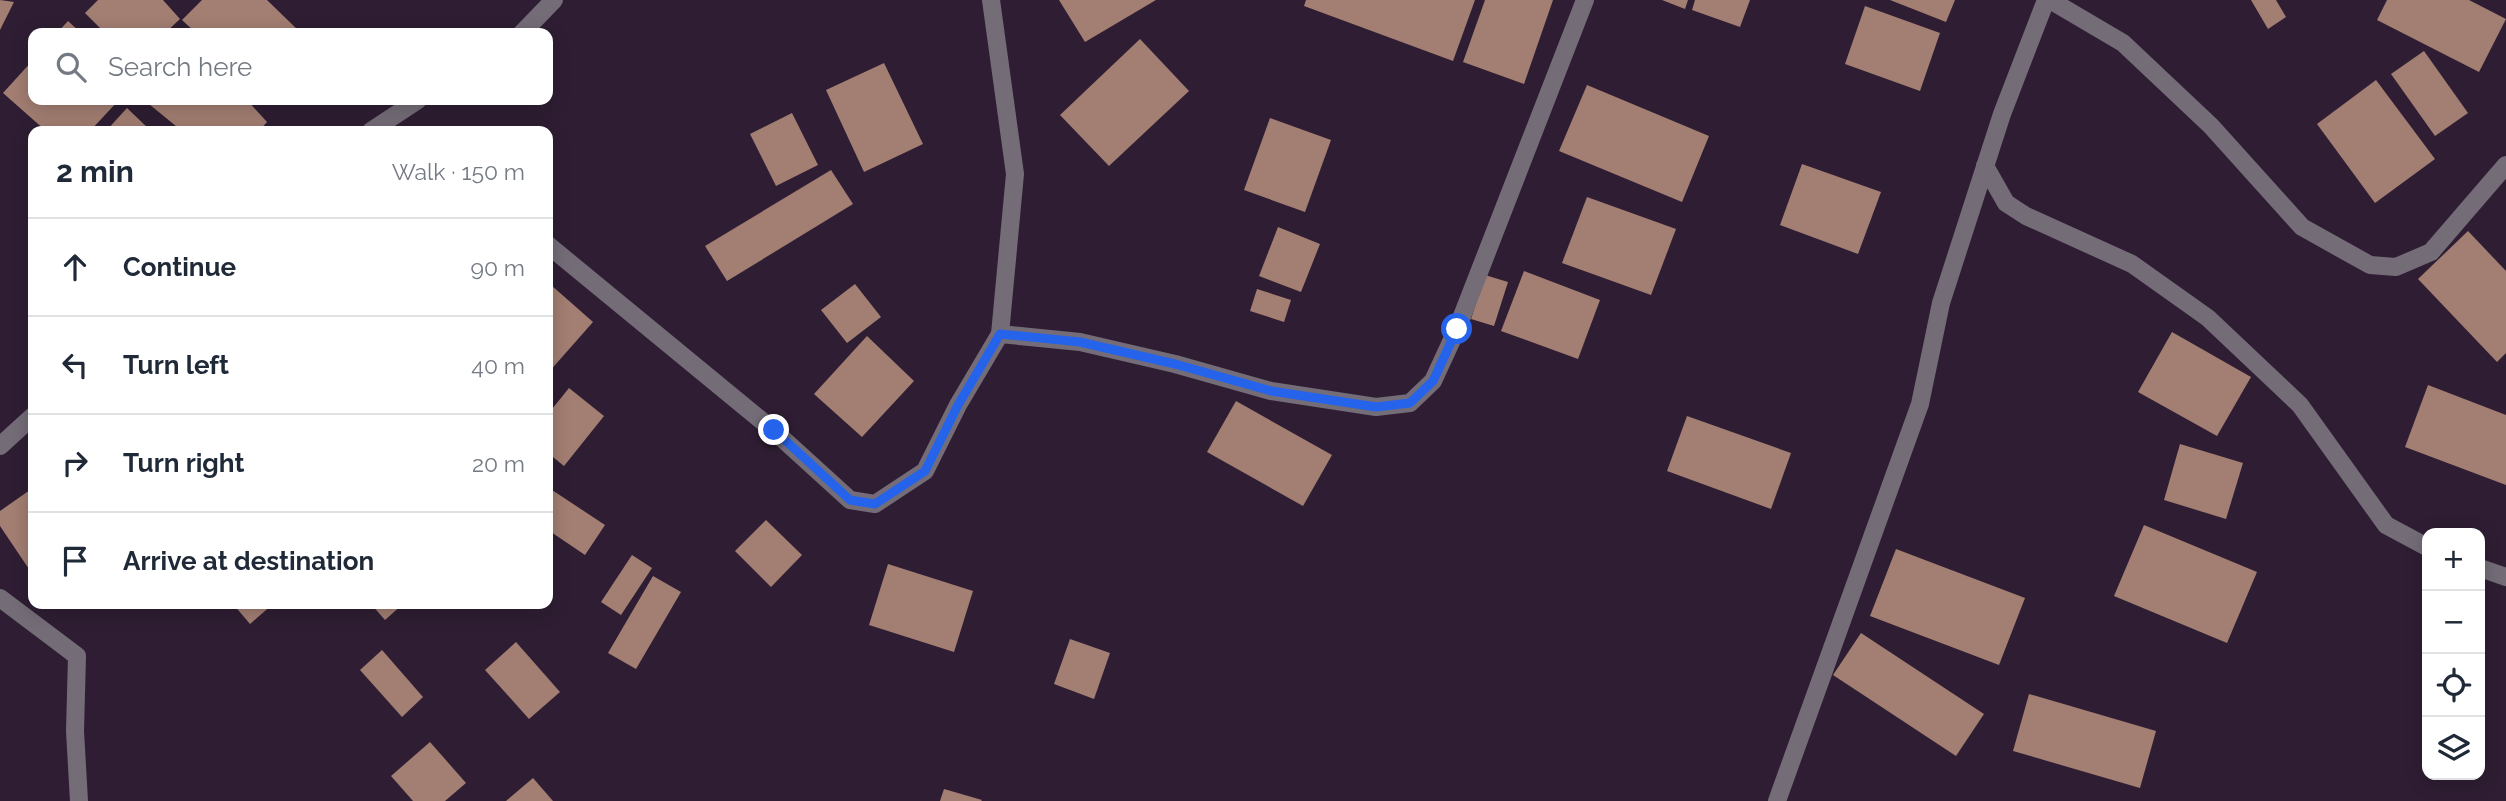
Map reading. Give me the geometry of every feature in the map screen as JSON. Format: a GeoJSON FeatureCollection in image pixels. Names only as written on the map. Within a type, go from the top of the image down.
{"type":"FeatureCollection","features":[{"type":"Feature","properties":{"kind":"street"},"geometry":{"type":"LineString","coordinates":[[527,28],[554,0]]}},
{"type":"Feature","properties":{"kind":"street"},"geometry":{"type":"LineString","coordinates":[[553,249],[774,430],[850,500],[875,504],[925,471],[958,405],[1000,334],[1015,174],[991,0]]}},
{"type":"Feature","properties":{"kind":"street"},"geometry":{"type":"LineString","coordinates":[[1000,334],[1080,342],[1175,364],[1271,391],[1376,407],[1410,403],[1433,381],[1457,329],[1585,0]]}},
{"type":"Feature","properties":{"kind":"street"},"geometry":{"type":"LineString","coordinates":[[1777,801],[1920,404],[1941,303],[1985,166],[2048,0],[2123,43],[2211,126],[2302,227],[2370,265],[2396,267],[2431,252],[2506,164]]}},
{"type":"Feature","properties":{"kind":"street"},"geometry":{"type":"LineString","coordinates":[[387,126],[412,105]]}},
{"type":"Feature","properties":{"kind":"street"},"geometry":{"type":"LineString","coordinates":[[1985,166],[2006,203],[2026,216],[2132,264],[2208,318],[2300,405],[2386,525],[2422,544]]}},
{"type":"Feature","properties":{"kind":"street"},"geometry":{"type":"LineString","coordinates":[[0,446],[28,421]]}},
{"type":"Feature","properties":{"kind":"street"},"geometry":{"type":"LineString","coordinates":[[2485,570],[2506,577]]}},
{"type":"Feature","properties":{"kind":"street"},"geometry":{"type":"LineString","coordinates":[[0,598],[77,656],[75,731],[79,801]]}},
{"type":"Feature","properties":{"kind":"building"},"geometry":{"type":"Polygon","coordinates":[[[0,0],[14,2],[0,30],[0,0]]]}},
{"type":"Feature","properties":{"kind":"building"},"geometry":{"type":"Polygon","coordinates":[[[98,0],[163,0],[180,19],[170,28],[100,28],[85,13],[98,0]]]}},
{"type":"Feature","properties":{"kind":"building"},"geometry":{"type":"Polygon","coordinates":[[[202,0],[267,0],[296,28],[191,28],[182,20],[202,0]]]}},
{"type":"Feature","properties":{"kind":"building"},"geometry":{"type":"Polygon","coordinates":[[[1059,0],[1156,0],[1085,42],[1059,0]]]}},
{"type":"Feature","properties":{"kind":"building"},"geometry":{"type":"Polygon","coordinates":[[[1306,0],[1475,0],[1453,61],[1304,6],[1306,0]]]}},
{"type":"Feature","properties":{"kind":"building"},"geometry":{"type":"Polygon","coordinates":[[[1485,0],[1553,0],[1524,84],[1463,62],[1485,0]]]}},
{"type":"Feature","properties":{"kind":"building"},"geometry":{"type":"Polygon","coordinates":[[[1662,0],[1688,0],[1685,9],[1662,0]]]}},
{"type":"Feature","properties":{"kind":"building"},"geometry":{"type":"Polygon","coordinates":[[[1695,0],[1750,0],[1740,27],[1692,10],[1695,0]]]}},
{"type":"Feature","properties":{"kind":"building"},"geometry":{"type":"Polygon","coordinates":[[[1890,0],[1955,0],[1946,22],[1890,0]]]}},
{"type":"Feature","properties":{"kind":"building"},"geometry":{"type":"Polygon","coordinates":[[[2251,0],[2276,0],[2286,17],[2268,29],[2251,0]]]}},
{"type":"Feature","properties":{"kind":"building"},"geometry":{"type":"Polygon","coordinates":[[[2387,0],[2469,0],[2506,19],[2479,72],[2377,20],[2387,0]]]}},
{"type":"Feature","properties":{"kind":"building"},"geometry":{"type":"Polygon","coordinates":[[[1865,6],[1940,33],[1920,91],[1845,64],[1865,6]]]}},
{"type":"Feature","properties":{"kind":"building"},"geometry":{"type":"Polygon","coordinates":[[[68,21],[76,28],[62,28],[68,21]]]}},
{"type":"Feature","properties":{"kind":"building"},"geometry":{"type":"Polygon","coordinates":[[[1140,39],[1189,91],[1109,166],[1060,115],[1140,39]]]}},
{"type":"Feature","properties":{"kind":"building"},"geometry":{"type":"Polygon","coordinates":[[[2424,51],[2468,113],[2435,136],[2391,74],[2424,51]]]}},
{"type":"Feature","properties":{"kind":"building"},"geometry":{"type":"Polygon","coordinates":[[[884,63],[923,144],[864,172],[826,90],[884,63]]]}},
{"type":"Feature","properties":{"kind":"building"},"geometry":{"type":"Polygon","coordinates":[[[28,66],[28,105],[114,105],[95,126],[40,126],[3,93],[28,66]]]}},
{"type":"Feature","properties":{"kind":"building"},"geometry":{"type":"Polygon","coordinates":[[[2376,80],[2435,159],[2375,203],[2317,124],[2376,80]]]}},
{"type":"Feature","properties":{"kind":"building"},"geometry":{"type":"Polygon","coordinates":[[[1587,85],[1709,136],[1682,202],[1559,151],[1587,85]]]}},
{"type":"Feature","properties":{"kind":"building"},"geometry":{"type":"Polygon","coordinates":[[[150,105],[252,105],[267,122],[263,126],[176,126],[150,105]]]}},
{"type":"Feature","properties":{"kind":"building"},"geometry":{"type":"Polygon","coordinates":[[[127,108],[146,126],[111,126],[127,108]]]}},
{"type":"Feature","properties":{"kind":"building"},"geometry":{"type":"Polygon","coordinates":[[[792,113],[818,165],[776,186],[750,134],[792,113]]]}},
{"type":"Feature","properties":{"kind":"building"},"geometry":{"type":"Polygon","coordinates":[[[1270,118],[1331,140],[1305,212],[1244,190],[1270,118]]]}},
{"type":"Feature","properties":{"kind":"building"},"geometry":{"type":"Polygon","coordinates":[[[1802,164],[1881,192],[1858,254],[1780,225],[1802,164]]]}},
{"type":"Feature","properties":{"kind":"building"},"geometry":{"type":"Polygon","coordinates":[[[831,170],[853,204],[727,281],[705,246],[831,170]]]}},
{"type":"Feature","properties":{"kind":"building"},"geometry":{"type":"Polygon","coordinates":[[[1587,197],[1676,229],[1651,295],[1562,263],[1587,197]]]}},
{"type":"Feature","properties":{"kind":"building"},"geometry":{"type":"Polygon","coordinates":[[[1278,227],[1320,244],[1301,292],[1259,276],[1278,227]]]}},
{"type":"Feature","properties":{"kind":"building"},"geometry":{"type":"Polygon","coordinates":[[[2468,231],[2506,271],[2506,353],[2497,362],[2418,279],[2468,231]]]}},
{"type":"Feature","properties":{"kind":"building"},"geometry":{"type":"Polygon","coordinates":[[[1524,271],[1600,300],[1578,359],[1501,331],[1524,271]]]}},
{"type":"Feature","properties":{"kind":"building"},"geometry":{"type":"Polygon","coordinates":[[[1485,275],[1508,282],[1494,326],[1471,319],[1485,275]]]}},
{"type":"Feature","properties":{"kind":"building"},"geometry":{"type":"Polygon","coordinates":[[[855,284],[881,317],[847,343],[821,310],[855,284]]]}},
{"type":"Feature","properties":{"kind":"building"},"geometry":{"type":"Polygon","coordinates":[[[553,287],[593,322],[553,367],[553,287]]]}},
{"type":"Feature","properties":{"kind":"building"},"geometry":{"type":"Polygon","coordinates":[[[1257,289],[1291,300],[1284,322],[1250,311],[1257,289]]]}},
{"type":"Feature","properties":{"kind":"building"},"geometry":{"type":"Polygon","coordinates":[[[2172,332],[2251,377],[2217,436],[2138,392],[2172,332]]]}},
{"type":"Feature","properties":{"kind":"building"},"geometry":{"type":"Polygon","coordinates":[[[867,336],[914,381],[862,437],[814,394],[867,336]]]}},
{"type":"Feature","properties":{"kind":"building"},"geometry":{"type":"Polygon","coordinates":[[[2428,385],[2506,415],[2506,485],[2405,447],[2428,385]]]}},
{"type":"Feature","properties":{"kind":"building"},"geometry":{"type":"Polygon","coordinates":[[[569,388],[604,416],[564,466],[553,457],[553,408],[569,388]]]}},
{"type":"Feature","properties":{"kind":"building"},"geometry":{"type":"Polygon","coordinates":[[[1236,401],[1332,455],[1303,506],[1207,452],[1236,401]]]}},
{"type":"Feature","properties":{"kind":"building"},"geometry":{"type":"Polygon","coordinates":[[[1687,416],[1791,453],[1771,509],[1667,471],[1687,416]]]}},
{"type":"Feature","properties":{"kind":"building"},"geometry":{"type":"Polygon","coordinates":[[[2180,444],[2243,463],[2226,519],[2164,500],[2180,444]]]}},
{"type":"Feature","properties":{"kind":"building"},"geometry":{"type":"Polygon","coordinates":[[[28,491],[28,568],[0,526],[0,511],[28,491]]]}},
{"type":"Feature","properties":{"kind":"building"},"geometry":{"type":"Polygon","coordinates":[[[553,491],[605,525],[585,555],[553,533],[553,491]]]}},
{"type":"Feature","properties":{"kind":"building"},"geometry":{"type":"Polygon","coordinates":[[[766,520],[802,555],[771,587],[735,551],[766,520]]]}},
{"type":"Feature","properties":{"kind":"building"},"geometry":{"type":"Polygon","coordinates":[[[2144,525],[2257,572],[2227,643],[2114,596],[2144,525]]]}},
{"type":"Feature","properties":{"kind":"building"},"geometry":{"type":"Polygon","coordinates":[[[1896,549],[2025,598],[1999,665],[1870,616],[1896,549]]]}},
{"type":"Feature","properties":{"kind":"building"},"geometry":{"type":"Polygon","coordinates":[[[632,555],[652,568],[621,615],[601,602],[632,555]]]}},
{"type":"Feature","properties":{"kind":"building"},"geometry":{"type":"Polygon","coordinates":[[[888,564],[973,591],[954,652],[869,625],[888,564]]]}},
{"type":"Feature","properties":{"kind":"building"},"geometry":{"type":"Polygon","coordinates":[[[653,576],[681,592],[636,669],[608,653],[653,576]]]}},
{"type":"Feature","properties":{"kind":"building"},"geometry":{"type":"Polygon","coordinates":[[[237,609],[267,609],[250,624],[237,609]]]}},
{"type":"Feature","properties":{"kind":"building"},"geometry":{"type":"Polygon","coordinates":[[[375,609],[397,609],[385,620],[375,609]]]}},
{"type":"Feature","properties":{"kind":"building"},"geometry":{"type":"Polygon","coordinates":[[[1861,633],[1984,714],[1956,756],[1833,675],[1861,633]]]}},
{"type":"Feature","properties":{"kind":"building"},"geometry":{"type":"Polygon","coordinates":[[[1070,639],[1110,653],[1094,699],[1054,684],[1070,639]]]}},
{"type":"Feature","properties":{"kind":"building"},"geometry":{"type":"Polygon","coordinates":[[[516,642],[560,692],[529,719],[485,670],[516,642]]]}},
{"type":"Feature","properties":{"kind":"building"},"geometry":{"type":"Polygon","coordinates":[[[382,650],[423,697],[402,717],[360,670],[382,650]]]}},
{"type":"Feature","properties":{"kind":"building"},"geometry":{"type":"Polygon","coordinates":[[[2029,694],[2156,731],[2140,788],[2013,751],[2029,694]]]}},
{"type":"Feature","properties":{"kind":"building"},"geometry":{"type":"Polygon","coordinates":[[[430,742],[466,783],[445,801],[413,801],[391,776],[430,742]]]}},
{"type":"Feature","properties":{"kind":"building"},"geometry":{"type":"Polygon","coordinates":[[[533,778],[553,801],[506,801],[533,778]]]}},
{"type":"Feature","properties":{"kind":"building"},"geometry":{"type":"Polygon","coordinates":[[[944,789],[982,800],[940,801],[944,789]]]}},
{"type":"Feature","properties":{"kind":"route"},"geometry":{"type":"LineString","coordinates":[[774,430],[850,500],[875,504],[925,471],[958,405],[1000,334],[1080,342],[1175,364],[1271,391],[1376,407],[1410,403],[1433,381],[1457,329]]}}]}
